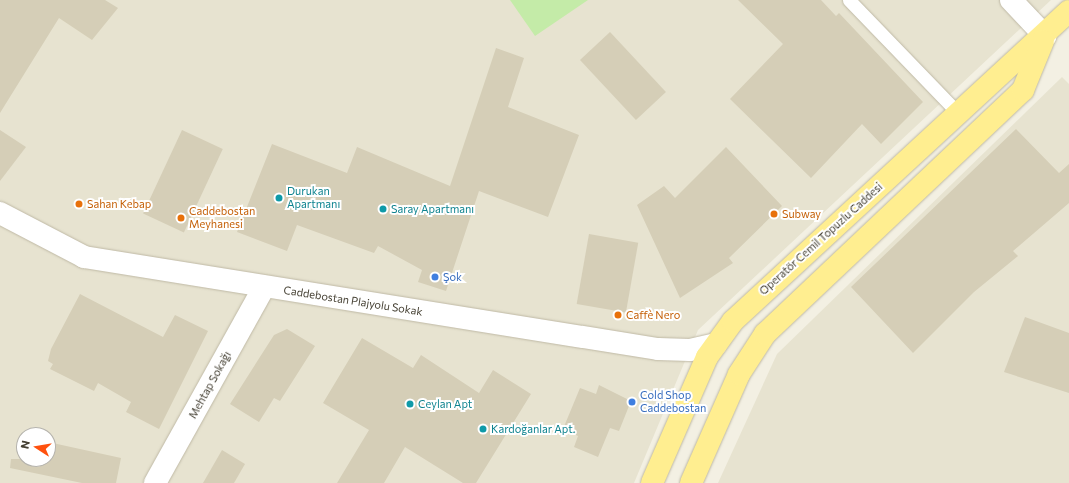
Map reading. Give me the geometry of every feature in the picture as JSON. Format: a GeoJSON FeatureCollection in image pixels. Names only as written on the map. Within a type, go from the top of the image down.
{"type":"FeatureCollection","features":[{"type":"Feature","properties":{"kind":"main road","name":"Operatör Cemil Topuzlu Caddesi"},"geometry":{"type":"LineString","coordinates":[[652,483],[716,344],[733,321],[772,282],[1045,36],[1069,11]]}},
{"type":"Feature","properties":{"kind":"main road","name":"Operatör Cemil Topuzlu Caddesi"},"geometry":{"type":"LineString","coordinates":[[691,483],[739,374],[765,334],[1023,90],[1045,36]]}},
{"type":"Feature","properties":{"kind":"street"},"geometry":{"type":"LineString","coordinates":[[1011,0],[1045,36]]}},
{"type":"Feature","properties":{"kind":"street","name":"Caddebostan Plajyolu Sokak"},"geometry":{"type":"LineString","coordinates":[[0,213],[84,257],[658,349],[690,350],[716,344]]}},
{"type":"Feature","properties":{"kind":"street","name":"Mehtap Sokağı"},"geometry":{"type":"LineString","coordinates":[[155,483],[264,287]]}},
{"type":"Feature","properties":{"kind":"lane"},"geometry":{"type":"LineString","coordinates":[[849,0],[959,114]]}},
{"type":"Feature","properties":{"kind":"shaded area"},"geometry":{"type":"Polygon","coordinates":[[[0,0],[1051,0],[698,330],[634,483],[0,483],[0,0]]]}},
{"type":"Feature","properties":{"kind":"shaded area"},"geometry":{"type":"Polygon","coordinates":[[[1062,77],[1069,84],[1069,483],[718,483],[777,354],[1062,77]]]}},
{"type":"Feature","properties":{"kind":"green space"},"geometry":{"type":"Polygon","coordinates":[[[510,0],[588,0],[535,36],[510,0]]]}},
{"type":"Feature","properties":{"kind":"building"},"geometry":{"type":"Polygon","coordinates":[[[0,0],[105,0],[118,8],[92,40],[59,18],[0,113],[0,0]]]}},
{"type":"Feature","properties":{"kind":"building"},"geometry":{"type":"Polygon","coordinates":[[[738,0],[821,0],[836,16],[839,13],[923,102],[881,144],[862,124],[811,178],[730,99],[783,44],[738,0]]]}},
{"type":"Feature","properties":{"kind":"building"},"geometry":{"type":"Polygon","coordinates":[[[610,32],[666,92],[636,120],[580,60],[610,32]]]}},
{"type":"Feature","properties":{"kind":"building"},"geometry":{"type":"Polygon","coordinates":[[[496,48],[524,58],[508,107],[579,135],[548,217],[479,191],[446,291],[418,282],[422,270],[378,246],[374,253],[297,225],[287,251],[237,232],[272,144],[347,173],[357,147],[450,186],[496,48]]]}},
{"type":"Feature","properties":{"kind":"building"},"geometry":{"type":"Polygon","coordinates":[[[1016,129],[1059,173],[1069,164],[1069,203],[1013,251],[1018,256],[974,292],[913,353],[851,287],[1016,129]]]}},
{"type":"Feature","properties":{"kind":"building"},"geometry":{"type":"Polygon","coordinates":[[[0,130],[26,147],[0,181],[0,130]]]}},
{"type":"Feature","properties":{"kind":"building"},"geometry":{"type":"Polygon","coordinates":[[[182,130],[223,149],[184,232],[143,213],[182,130]]]}},
{"type":"Feature","properties":{"kind":"building"},"geometry":{"type":"Polygon","coordinates":[[[726,147],[782,206],[729,258],[733,263],[680,298],[637,205],[664,186],[675,198],[726,147]]]}},
{"type":"Feature","properties":{"kind":"building"},"geometry":{"type":"Polygon","coordinates":[[[589,234],[638,243],[626,313],[577,304],[589,234]]]}},
{"type":"Feature","properties":{"kind":"building"},"geometry":{"type":"Polygon","coordinates":[[[80,294],[163,337],[175,315],[208,331],[159,429],[126,412],[131,402],[98,383],[94,391],[50,369],[53,364],[48,361],[51,349],[80,294]]]}},
{"type":"Feature","properties":{"kind":"building"},"geometry":{"type":"Polygon","coordinates":[[[1025,317],[1069,333],[1069,393],[1004,372],[1025,317]]]}},
{"type":"Feature","properties":{"kind":"building"},"geometry":{"type":"Polygon","coordinates":[[[287,329],[315,346],[280,401],[274,398],[259,422],[230,404],[274,335],[287,329]]]}},
{"type":"Feature","properties":{"kind":"building"},"geometry":{"type":"Polygon","coordinates":[[[362,338],[413,368],[421,355],[479,393],[493,370],[531,394],[476,483],[463,483],[405,447],[384,483],[337,483],[369,430],[323,403],[362,338]]]}},
{"type":"Feature","properties":{"kind":"building"},"geometry":{"type":"Polygon","coordinates":[[[599,385],[631,401],[619,431],[610,428],[598,457],[574,447],[578,436],[563,429],[580,388],[596,394],[599,385]]]}},
{"type":"Feature","properties":{"kind":"building"},"geometry":{"type":"Polygon","coordinates":[[[56,444],[121,458],[116,483],[82,483],[10,468],[11,459],[16,459],[16,467],[56,467],[56,444]]]}},
{"type":"Feature","properties":{"kind":"building"},"geometry":{"type":"Polygon","coordinates":[[[222,450],[245,464],[234,483],[203,483],[222,450]]]}},
{"type":"Feature","properties":{"kind":"place","name":"Durukan Apartmanı"},"geometry":{"type":"Point","coordinates":[279,198]}},
{"type":"Feature","properties":{"kind":"place","name":"Sahan Kebap"},"geometry":{"type":"Point","coordinates":[79,204]}},
{"type":"Feature","properties":{"kind":"place","name":"Saray Apartmanı"},"geometry":{"type":"Point","coordinates":[383,209]}},
{"type":"Feature","properties":{"kind":"place","name":"Subway"},"geometry":{"type":"Point","coordinates":[774,214]}},
{"type":"Feature","properties":{"kind":"place","name":"Caddebostan Meyhanesi"},"geometry":{"type":"Point","coordinates":[181,218]}},
{"type":"Feature","properties":{"kind":"place","name":"Şok"},"geometry":{"type":"Point","coordinates":[435,277]}},
{"type":"Feature","properties":{"kind":"place","name":"Caffè Nero"},"geometry":{"type":"Point","coordinates":[618,315]}},
{"type":"Feature","properties":{"kind":"place","name":"Cold Shop Caddebostan"},"geometry":{"type":"Point","coordinates":[632,402]}},
{"type":"Feature","properties":{"kind":"place","name":"Ceylan Apt"},"geometry":{"type":"Point","coordinates":[410,404]}},
{"type":"Feature","properties":{"kind":"place","name":"Kardoğanlar Apt."},"geometry":{"type":"Point","coordinates":[483,429]}}]}
